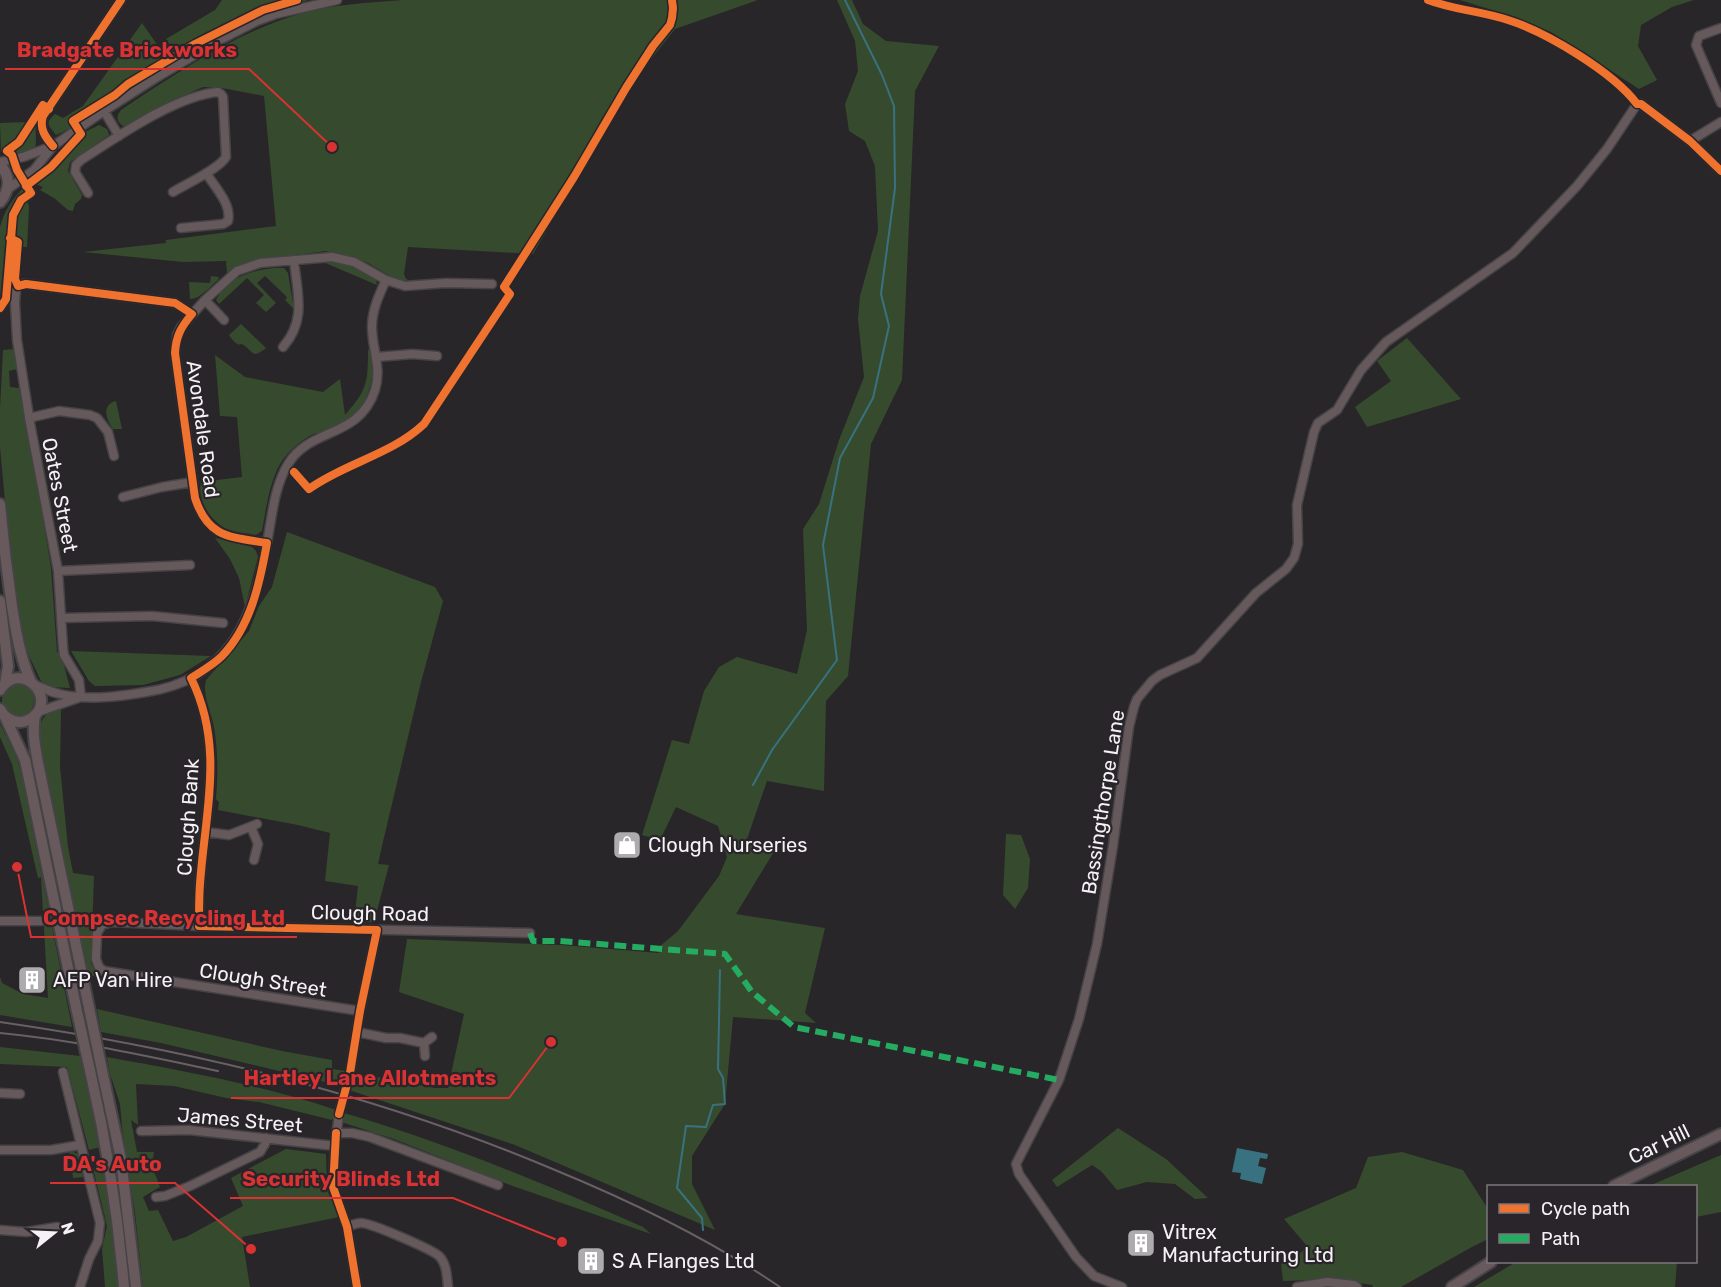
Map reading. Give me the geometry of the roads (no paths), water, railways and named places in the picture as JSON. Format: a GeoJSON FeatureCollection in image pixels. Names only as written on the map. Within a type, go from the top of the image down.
{"type":"FeatureCollection","features":[{"type":"Feature","properties":{"kind":"main road"},"geometry":{"type":"LineString","coordinates":[[0,163],[7,174],[8,189],[0,201]]}},
{"type":"Feature","properties":{"kind":"main road"},"geometry":{"type":"LineString","coordinates":[[0,504],[9,587],[18,642],[24,665],[39,690],[41,698],[41,705],[33,725],[38,763],[121,1160],[136,1287]]}},
{"type":"Feature","properties":{"kind":"main road"},"geometry":{"type":"LineString","coordinates":[[0,600],[8,666],[3,687]]}},
{"type":"Feature","properties":{"kind":"main road"},"geometry":{"type":"LineString","coordinates":[[3,687],[15,679],[33,683]]}},
{"type":"Feature","properties":{"kind":"main road"},"geometry":{"type":"LineString","coordinates":[[2,712],[17,722],[30,719],[37,713]]}},
{"type":"Feature","properties":{"kind":"main road"},"geometry":{"type":"LineString","coordinates":[[2,712],[25,760],[100,1115],[112,1181],[124,1287]]}},
{"type":"Feature","properties":{"kind":"main road","name":"Car Hill"},"geometry":{"type":"LineString","coordinates":[[1616,1185],[1721,1134]]}},
{"type":"Feature","properties":{"kind":"main road"},"geometry":{"type":"LineString","coordinates":[[1452,1287],[1489,1263]]}},
{"type":"Feature","properties":{"kind":"street"},"geometry":{"type":"LineString","coordinates":[[53,146],[43,132],[41,121],[43,116],[122,0]]}},
{"type":"Feature","properties":{"kind":"street"},"geometry":{"type":"LineString","coordinates":[[0,163],[53,146],[104,111],[202,51],[257,21],[276,14],[337,0]]}},
{"type":"Feature","properties":{"kind":"street"},"geometry":{"type":"LineString","coordinates":[[1721,28],[1699,36],[1696,45],[1721,103]]}},
{"type":"Feature","properties":{"kind":"street"},"geometry":{"type":"LineString","coordinates":[[88,193],[75,172],[76,165],[119,136],[192,97],[218,92],[223,98],[226,157],[224,161],[206,173],[173,192]]}},
{"type":"Feature","properties":{"kind":"street","name":"Bassingthorpe Lane"},"geometry":{"type":"LineString","coordinates":[[1122,1287],[1094,1276],[1076,1257],[1019,1173],[1016,1164],[1059,1080],[1079,1019],[1097,944],[1129,727],[1137,699],[1160,675],[1191,663],[1197,658],[1256,593],[1286,569],[1294,558],[1298,544],[1297,506],[1314,432],[1318,423],[1337,410],[1361,370],[1386,342],[1513,253],[1577,186],[1607,149],[1637,104],[1641,104],[1690,141]]}},
{"type":"Feature","properties":{"kind":"street"},"geometry":{"type":"LineString","coordinates":[[104,111],[119,136]]}},
{"type":"Feature","properties":{"kind":"street"},"geometry":{"type":"LineString","coordinates":[[1721,122],[1690,141],[1721,171]]}},
{"type":"Feature","properties":{"kind":"street"},"geometry":{"type":"LineString","coordinates":[[8,189],[34,170],[53,146]]}},
{"type":"Feature","properties":{"kind":"street"},"geometry":{"type":"LineString","coordinates":[[181,228],[223,224],[228,221],[226,203],[206,173]]}},
{"type":"Feature","properties":{"kind":"street"},"geometry":{"type":"LineString","coordinates":[[0,308],[6,299],[13,215],[21,200],[31,193]]}},
{"type":"Feature","properties":{"kind":"street","name":"Avondale Road"},"geometry":{"type":"LineString","coordinates":[[267,543],[224,535],[209,525],[199,510],[195,498],[176,353],[177,336],[192,314],[224,282],[240,270],[260,263],[332,257],[365,267],[386,280],[405,286],[446,283],[492,284]]}},
{"type":"Feature","properties":{"kind":"street"},"geometry":{"type":"LineString","coordinates":[[283,347],[294,333],[298,322],[299,307],[294,260]]}},
{"type":"Feature","properties":{"kind":"street"},"geometry":{"type":"LineString","coordinates":[[33,683],[55,693],[81,697],[156,691],[191,678],[223,655],[247,619],[258,586],[279,485],[287,465],[293,456],[310,442],[342,429],[368,404],[377,382],[377,357],[372,329],[373,315],[386,280]]}},
{"type":"Feature","properties":{"kind":"street","name":"Oates Street"},"geometry":{"type":"LineString","coordinates":[[81,697],[76,674],[64,655],[58,571],[29,418],[17,340],[16,287],[26,284],[175,303],[192,314]]}},
{"type":"Feature","properties":{"kind":"street"},"geometry":{"type":"LineString","coordinates":[[205,300],[224,320]]}},
{"type":"Feature","properties":{"kind":"street"},"geometry":{"type":"LineString","coordinates":[[377,357],[412,354],[437,357]]}},
{"type":"Feature","properties":{"kind":"street"},"geometry":{"type":"LineString","coordinates":[[29,418],[59,411],[97,418],[108,432],[114,456]]}},
{"type":"Feature","properties":{"kind":"street"},"geometry":{"type":"LineString","coordinates":[[123,497],[193,482]]}},
{"type":"Feature","properties":{"kind":"street"},"geometry":{"type":"LineString","coordinates":[[58,571],[190,565]]}},
{"type":"Feature","properties":{"kind":"street"},"geometry":{"type":"LineString","coordinates":[[61,618],[152,616],[223,623]]}},
{"type":"Feature","properties":{"kind":"street","name":"Clough Bank"},"geometry":{"type":"LineString","coordinates":[[191,678],[203,708],[210,746],[211,783],[200,885],[199,926]]}},
{"type":"Feature","properties":{"kind":"street"},"geometry":{"type":"LineString","coordinates":[[37,713],[49,706],[81,697]]}},
{"type":"Feature","properties":{"kind":"street"},"geometry":{"type":"LineString","coordinates":[[206,832],[229,835],[254,826],[258,844],[254,860]]}},
{"type":"Feature","properties":{"kind":"street"},"geometry":{"type":"LineString","coordinates":[[0,921],[41,921]]}},
{"type":"Feature","properties":{"kind":"street","name":"Clough Road"},"geometry":{"type":"LineString","coordinates":[[102,925],[112,922],[530,933]]}},
{"type":"Feature","properties":{"kind":"street","name":"Clough Street"},"geometry":{"type":"LineString","coordinates":[[102,925],[97,933],[96,959],[99,967],[104,971],[360,1011]]}},
{"type":"Feature","properties":{"kind":"street"},"geometry":{"type":"LineString","coordinates":[[357,1287],[347,1227],[333,1187],[335,1146],[339,1114],[350,1073],[377,930]]}},
{"type":"Feature","properties":{"kind":"street"},"geometry":{"type":"LineString","coordinates":[[357,1032],[386,1038],[428,1040],[425,1056]]}},
{"type":"Feature","properties":{"kind":"street"},"geometry":{"type":"LineString","coordinates":[[63,1072],[100,1222],[99,1241],[89,1259],[80,1287]]}},
{"type":"Feature","properties":{"kind":"street"},"geometry":{"type":"LineString","coordinates":[[0,1093],[20,1094]]}},
{"type":"Feature","properties":{"kind":"street","name":"James Street"},"geometry":{"type":"LineString","coordinates":[[141,1131],[189,1130],[335,1146]]}},
{"type":"Feature","properties":{"kind":"street"},"geometry":{"type":"LineString","coordinates":[[336,1133],[352,1133],[370,1137],[498,1185]]}},
{"type":"Feature","properties":{"kind":"street"},"geometry":{"type":"LineString","coordinates":[[156,1197],[165,1196],[189,1186],[260,1152],[266,1138]]}},
{"type":"Feature","properties":{"kind":"street"},"geometry":{"type":"LineString","coordinates":[[0,1150],[51,1150],[80,1145]]}},
{"type":"Feature","properties":{"kind":"street"},"geometry":{"type":"LineString","coordinates":[[347,1227],[358,1222],[368,1224],[409,1240],[439,1256],[447,1272],[448,1287]]}},
{"type":"Feature","properties":{"kind":"street"},"geometry":{"type":"LineString","coordinates":[[0,1230],[26,1232],[57,1227]]}},
{"type":"Feature","properties":{"kind":"street"},"geometry":{"type":"LineString","coordinates":[[1297,1287],[1326,1282],[1358,1287]]}},
{"type":"Feature","properties":{"kind":"water"},"geometry":{"type":"Polygon","coordinates":[[[1237,1148],[1268,1154],[1267,1159],[1260,1158],[1258,1166],[1266,1168],[1262,1184],[1240,1179],[1241,1173],[1232,1172],[1237,1148]]]}},
{"type":"Feature","properties":{"kind":"waterway"},"geometry":{"type":"LineString","coordinates":[[753,785],[772,750],[837,660],[823,545],[840,458],[873,398],[889,326],[881,294],[895,188],[894,106],[882,75],[845,0]]}},
{"type":"Feature","properties":{"kind":"waterway"},"geometry":{"type":"LineString","coordinates":[[703,1230],[702,1218],[677,1188],[686,1126],[706,1127],[713,1105],[725,1104],[723,1078],[718,1069],[720,970]]}},
{"type":"Feature","properties":{"kind":"railway"},"geometry":{"type":"LineString","coordinates":[[0,1022],[72,1033],[213,1061],[351,1097],[419,1119],[487,1143],[613,1195],[727,1253],[780,1287]]}},
{"type":"Feature","properties":{"kind":"railway"},"geometry":{"type":"LineString","coordinates":[[0,1033],[83,1044],[218,1071]]}},
{"type":"Feature","properties":{"kind":"place","name":"Bradgate Brickworks"},"geometry":{"type":"Point","coordinates":[332,147]}},
{"type":"Feature","properties":{"kind":"place","name":"Clough Nurseries"},"geometry":{"type":"Point","coordinates":[627,845]}},
{"type":"Feature","properties":{"kind":"place","name":"Compsec Recycling Ltd"},"geometry":{"type":"Point","coordinates":[17,867]}},
{"type":"Feature","properties":{"kind":"place","name":"AFP Van Hire"},"geometry":{"type":"Point","coordinates":[32,980]}},
{"type":"Feature","properties":{"kind":"place","name":"Hartley Lane Allotments"},"geometry":{"type":"Point","coordinates":[551,1042]}},
{"type":"Feature","properties":{"kind":"place","name":"Security Blinds Ltd"},"geometry":{"type":"Point","coordinates":[562,1242]}},
{"type":"Feature","properties":{"kind":"place","name":"Vitrex Manufacturing Ltd"},"geometry":{"type":"Point","coordinates":[1141,1243]}},
{"type":"Feature","properties":{"kind":"place","name":"DA's Auto"},"geometry":{"type":"Point","coordinates":[251,1249]}},
{"type":"Feature","properties":{"kind":"place","name":"S A Flanges Ltd"},"geometry":{"type":"Point","coordinates":[591,1261]}}]}
